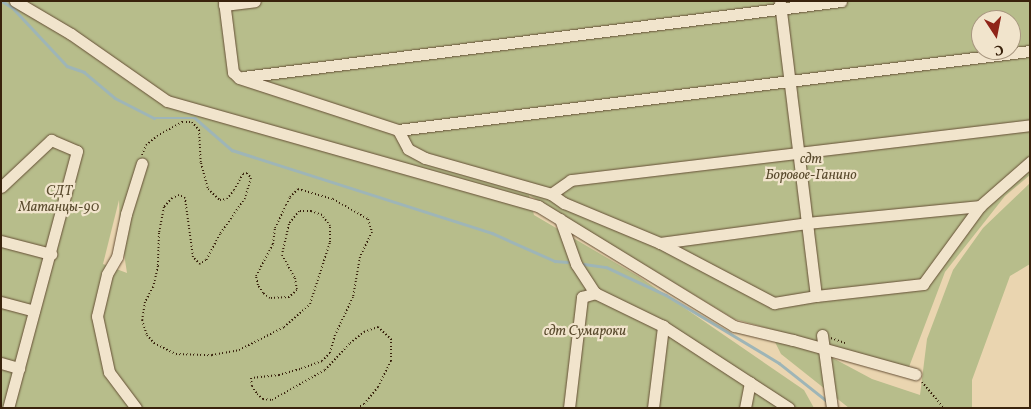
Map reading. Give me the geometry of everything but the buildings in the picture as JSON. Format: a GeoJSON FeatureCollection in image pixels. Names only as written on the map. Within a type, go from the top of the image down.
{"type":"FeatureCollection","features":[{"type":"Feature","properties":{"kind":"street"},"geometry":{"type":"LineString","coordinates":[[15,1],[71,34],[166,101],[538,206],[734,326],[824,348],[915,374]]}},
{"type":"Feature","properties":{"kind":"street"},"geometry":{"type":"LineString","coordinates":[[254,1],[224,3],[233,72],[238,78],[398,130],[1030,51]]}},
{"type":"Feature","properties":{"kind":"street"},"geometry":{"type":"LineString","coordinates":[[238,78],[780,5],[841,1]]}},
{"type":"Feature","properties":{"kind":"street"},"geometry":{"type":"LineString","coordinates":[[780,5],[816,296]]}},
{"type":"Feature","properties":{"kind":"street"},"geometry":{"type":"LineString","coordinates":[[551,194],[571,180],[1030,125]]}},
{"type":"Feature","properties":{"kind":"street"},"geometry":{"type":"LineString","coordinates":[[398,130],[408,149],[425,158],[551,194],[564,203],[660,243],[774,303],[816,296],[923,284],[980,206],[1030,162]]}},
{"type":"Feature","properties":{"kind":"street"},"geometry":{"type":"LineString","coordinates":[[1,187],[51,140],[77,151],[51,254],[8,408]]}},
{"type":"Feature","properties":{"kind":"street"},"geometry":{"type":"LineString","coordinates":[[136,408],[109,372],[97,316],[107,274],[117,257],[126,214],[142,163]]}},
{"type":"Feature","properties":{"kind":"street"},"geometry":{"type":"LineString","coordinates":[[660,243],[807,223],[980,206]]}},
{"type":"Feature","properties":{"kind":"street"},"geometry":{"type":"LineString","coordinates":[[560,219],[576,264],[595,293],[663,326],[789,408]]}},
{"type":"Feature","properties":{"kind":"street"},"geometry":{"type":"LineString","coordinates":[[1,241],[51,254]]}},
{"type":"Feature","properties":{"kind":"street"},"geometry":{"type":"LineString","coordinates":[[569,408],[582,297],[595,293]]}},
{"type":"Feature","properties":{"kind":"street"},"geometry":{"type":"LineString","coordinates":[[1,302],[34,311]]}},
{"type":"Feature","properties":{"kind":"street"},"geometry":{"type":"LineString","coordinates":[[653,408],[663,326]]}},
{"type":"Feature","properties":{"kind":"street"},"geometry":{"type":"LineString","coordinates":[[822,335],[832,408]]}},
{"type":"Feature","properties":{"kind":"street"},"geometry":{"type":"LineString","coordinates":[[1,363],[19,368]]}},
{"type":"Feature","properties":{"kind":"street"},"geometry":{"type":"LineString","coordinates":[[746,408],[750,382]]}},
{"type":"Feature","properties":{"kind":"path"},"geometry":{"type":"LineString","coordinates":[[142,163],[146,144],[182,122],[192,122],[199,130],[201,163],[208,189],[220,200],[227,198],[234,190],[242,174],[247,173],[251,178],[245,198],[220,234],[206,260],[200,264],[193,257],[185,198],[178,194],[164,206],[159,233],[158,266],[153,287],[145,302],[142,320],[147,335],[154,343],[176,354],[212,355],[239,350],[284,327],[310,304],[330,242],[330,226],[322,215],[311,211],[298,211],[290,224],[282,255],[295,278],[297,290],[289,297],[270,298],[263,294],[256,276],[272,244],[275,228],[286,205],[298,189],[332,199],[368,219],[372,232],[360,257],[353,296],[335,335],[330,354],[322,361],[300,370],[279,375],[251,378],[252,386],[257,394],[263,399],[272,400],[325,370],[350,343],[364,332],[378,327],[391,339],[391,362],[378,387],[364,404],[357,408]]}},
{"type":"Feature","properties":{"kind":"green space"},"geometry":{"type":"Polygon","coordinates":[[[1,1],[1030,1],[1030,175],[1005,196],[945,272],[909,367],[734,319],[529,195],[534,215],[638,276],[804,390],[814,408],[1,408],[1,1]],[[119,200],[103,264],[127,273],[120,228],[119,200]]]}},
{"type":"Feature","properties":{"kind":"green space"},"geometry":{"type":"Polygon","coordinates":[[[1030,183],[1030,264],[1010,276],[972,380],[972,408],[849,408],[781,354],[774,340],[816,349],[872,379],[920,395],[927,339],[953,270],[983,228],[1030,183]]]}},
{"type":"Feature","properties":{"kind":"waterway"},"geometry":{"type":"LineString","coordinates":[[2,1],[13,8],[67,66],[84,72],[115,98],[154,118],[195,118],[232,150],[492,233],[555,261],[567,262]]}},
{"type":"Feature","properties":{"kind":"waterway"},"geometry":{"type":"LineString","coordinates":[[584,264],[606,267],[666,295],[779,363],[827,401]]}},
{"type":"Feature","properties":{"kind":"park label","name":"сдт Боровое-Ганино"},"geometry":{"type":"Point","coordinates":[811,168]}},
{"type":"Feature","properties":{"kind":"park label","name":"СДТ Матанцы-90"},"geometry":{"type":"Point","coordinates":[59,200]}},
{"type":"Feature","properties":{"kind":"park label","name":"сдт Сумароки"},"geometry":{"type":"Point","coordinates":[585,332]}}]}
